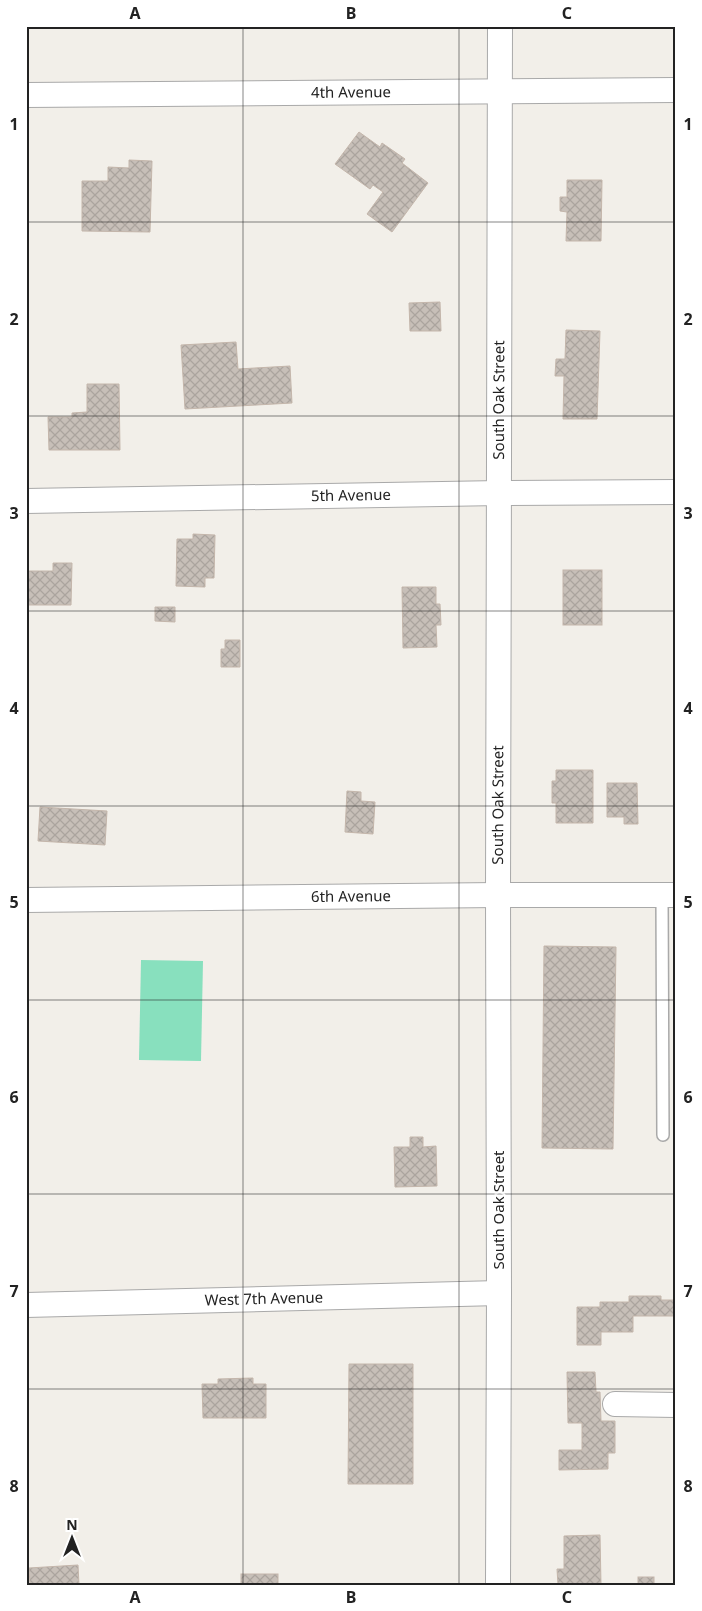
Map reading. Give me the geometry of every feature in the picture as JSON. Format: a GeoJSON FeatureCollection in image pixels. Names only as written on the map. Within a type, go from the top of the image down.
{"type":"FeatureCollection","features":[{"type":"Feature","properties":{"kind":"street","name":"South Oak Street"},"geometry":{"type":"LineString","coordinates":[[498,1585],[500,26]]}},
{"type":"Feature","properties":{"kind":"street","name":"4th Avenue"},"geometry":{"type":"LineString","coordinates":[[26,95],[676,90]]}},
{"type":"Feature","properties":{"kind":"street","name":"5th Avenue"},"geometry":{"type":"LineString","coordinates":[[26,501],[676,492]]}},
{"type":"Feature","properties":{"kind":"street","name":"6th Avenue"},"geometry":{"type":"LineString","coordinates":[[26,900],[669,895]]}},
{"type":"Feature","properties":{"kind":"street","name":"West 7th Avenue"},"geometry":{"type":"LineString","coordinates":[[26,1305],[499,1293]]}},
{"type":"Feature","properties":{"kind":"street"},"geometry":{"type":"LineString","coordinates":[[615,1404],[676,1405]]}},
{"type":"Feature","properties":{"kind":"lane"},"geometry":{"type":"LineString","coordinates":[[663,1135],[669,895]]}},
{"type":"Feature","properties":{"kind":"green space"},"geometry":{"type":"Polygon","coordinates":[[[141,960],[203,961],[201,1061],[139,1060],[141,960]]]}},
{"type":"Feature","properties":{"kind":"building"},"geometry":{"type":"Polygon","coordinates":[[[359,132],[380,147],[382,143],[405,159],[402,163],[428,183],[392,232],[367,214],[383,192],[373,185],[370,189],[335,164],[359,132]]]}},
{"type":"Feature","properties":{"kind":"building"},"geometry":{"type":"Polygon","coordinates":[[[129,160],[152,161],[150,232],[82,231],[82,181],[108,181],[108,167],[129,168],[129,160]]]}},
{"type":"Feature","properties":{"kind":"building"},"geometry":{"type":"Polygon","coordinates":[[[567,180],[602,180],[601,241],[566,241],[567,212],[560,211],[560,197],[567,197],[567,180]]]}},
{"type":"Feature","properties":{"kind":"building"},"geometry":{"type":"Polygon","coordinates":[[[440,302],[441,331],[410,331],[409,303],[440,302]]]}},
{"type":"Feature","properties":{"kind":"building"},"geometry":{"type":"Polygon","coordinates":[[[566,330],[600,331],[597,419],[563,419],[564,376],[555,376],[556,359],[565,359],[566,330]]]}},
{"type":"Feature","properties":{"kind":"building"},"geometry":{"type":"Polygon","coordinates":[[[236,342],[238,369],[290,366],[292,403],[185,409],[181,345],[236,342]]]}},
{"type":"Feature","properties":{"kind":"building"},"geometry":{"type":"Polygon","coordinates":[[[87,384],[119,384],[120,450],[49,450],[48,417],[72,417],[72,413],[87,412],[87,384]]]}},
{"type":"Feature","properties":{"kind":"building"},"geometry":{"type":"Polygon","coordinates":[[[193,534],[215,535],[214,578],[205,578],[205,587],[176,586],[177,539],[193,539],[193,534]]]}},
{"type":"Feature","properties":{"kind":"building"},"geometry":{"type":"Polygon","coordinates":[[[53,563],[72,563],[71,605],[27,605],[28,571],[53,571],[53,563]]]}},
{"type":"Feature","properties":{"kind":"building"},"geometry":{"type":"Polygon","coordinates":[[[563,570],[602,570],[602,625],[563,625],[563,570]]]}},
{"type":"Feature","properties":{"kind":"building"},"geometry":{"type":"Polygon","coordinates":[[[402,587],[436,587],[436,604],[440,604],[441,625],[436,625],[437,647],[403,648],[402,587]]]}},
{"type":"Feature","properties":{"kind":"building"},"geometry":{"type":"Polygon","coordinates":[[[155,607],[175,607],[175,622],[155,621],[155,607]]]}},
{"type":"Feature","properties":{"kind":"building"},"geometry":{"type":"Polygon","coordinates":[[[225,640],[240,640],[240,667],[221,667],[221,649],[225,649],[225,640]]]}},
{"type":"Feature","properties":{"kind":"building"},"geometry":{"type":"Polygon","coordinates":[[[556,770],[593,770],[593,823],[556,823],[556,803],[552,803],[552,781],[556,781],[556,770]]]}},
{"type":"Feature","properties":{"kind":"building"},"geometry":{"type":"Polygon","coordinates":[[[607,783],[637,783],[638,824],[624,824],[624,817],[607,817],[607,783]]]}},
{"type":"Feature","properties":{"kind":"building"},"geometry":{"type":"Polygon","coordinates":[[[347,791],[361,792],[361,801],[375,802],[373,834],[345,832],[347,791]]]}},
{"type":"Feature","properties":{"kind":"building"},"geometry":{"type":"Polygon","coordinates":[[[40,807],[107,811],[105,845],[38,841],[40,807]]]}},
{"type":"Feature","properties":{"kind":"building"},"geometry":{"type":"Polygon","coordinates":[[[544,946],[616,947],[613,1149],[542,1148],[544,946]]]}},
{"type":"Feature","properties":{"kind":"building"},"geometry":{"type":"Polygon","coordinates":[[[410,1137],[423,1137],[423,1147],[436,1146],[437,1186],[395,1187],[394,1147],[410,1147],[410,1137]]]}},
{"type":"Feature","properties":{"kind":"building"},"geometry":{"type":"Polygon","coordinates":[[[629,1296],[661,1296],[661,1300],[676,1300],[676,1316],[633,1316],[633,1332],[601,1332],[601,1345],[577,1345],[577,1307],[600,1307],[600,1302],[629,1302],[629,1296]]]}},
{"type":"Feature","properties":{"kind":"building"},"geometry":{"type":"Polygon","coordinates":[[[349,1364],[413,1364],[413,1484],[348,1484],[349,1364]]]}},
{"type":"Feature","properties":{"kind":"building"},"geometry":{"type":"Polygon","coordinates":[[[567,1372],[595,1372],[596,1392],[600,1392],[601,1421],[615,1421],[615,1453],[608,1453],[608,1469],[559,1470],[559,1450],[582,1450],[582,1423],[568,1423],[567,1372]]]}},
{"type":"Feature","properties":{"kind":"building"},"geometry":{"type":"Polygon","coordinates":[[[253,1378],[253,1384],[266,1384],[266,1418],[203,1418],[202,1384],[218,1384],[218,1379],[253,1378]]]}},
{"type":"Feature","properties":{"kind":"building"},"geometry":{"type":"Polygon","coordinates":[[[600,1535],[601,1585],[558,1585],[557,1569],[564,1569],[564,1536],[600,1535]]]}},
{"type":"Feature","properties":{"kind":"building"},"geometry":{"type":"Polygon","coordinates":[[[78,1565],[79,1585],[30,1585],[29,1568],[78,1565]]]}},
{"type":"Feature","properties":{"kind":"building"},"geometry":{"type":"Polygon","coordinates":[[[241,1574],[278,1574],[278,1585],[241,1585],[241,1574]]]}},
{"type":"Feature","properties":{"kind":"building"},"geometry":{"type":"Polygon","coordinates":[[[638,1577],[654,1577],[654,1585],[638,1585],[638,1577]]]}}]}
